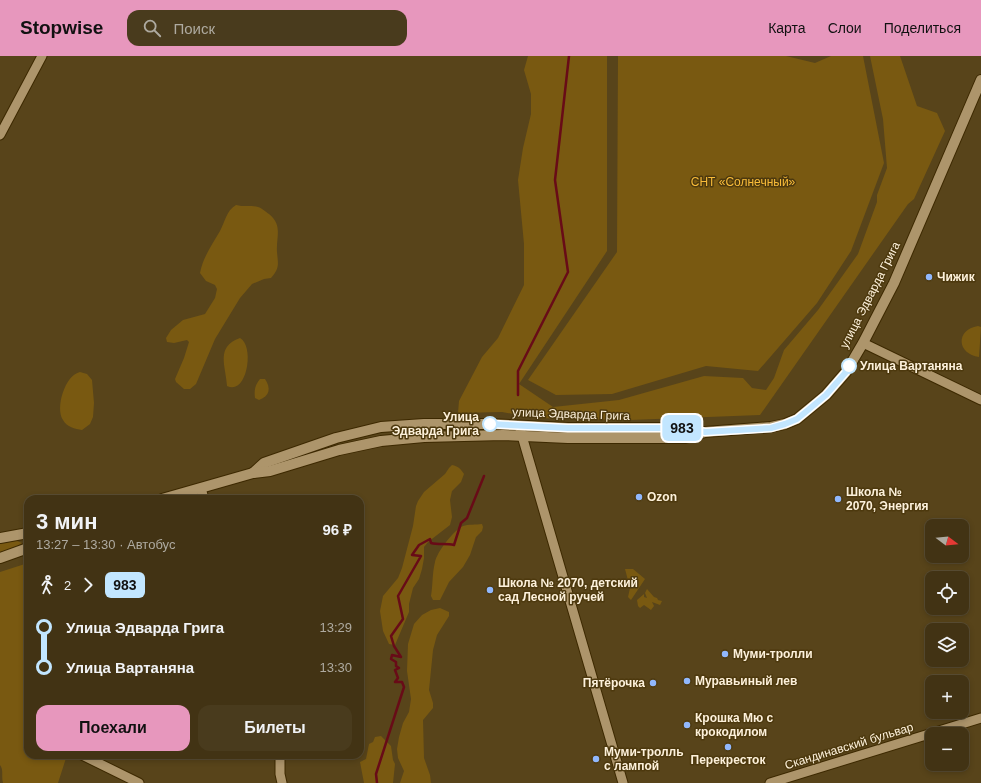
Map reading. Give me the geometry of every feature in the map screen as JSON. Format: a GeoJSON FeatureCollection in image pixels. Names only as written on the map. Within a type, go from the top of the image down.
{"type":"FeatureCollection","features":[{"type":"Feature","properties":{"kind":"street"},"geometry":{"type":"LineString","coordinates":[[0,135],[42,56]]}},
{"type":"Feature","properties":{"kind":"street","name":"улица Эдварда Грига"},"geometry":{"type":"LineString","coordinates":[[176,495],[253,473],[270,471],[339,450],[382,441],[424,437],[503,435],[568,438],[685,438],[705,432],[771,428],[797,419],[826,395],[846,372],[863,343],[894,282],[981,80]]}},
{"type":"Feature","properties":{"kind":"street"},"geometry":{"type":"LineString","coordinates":[[863,343],[981,400]]}},
{"type":"Feature","properties":{"kind":"street","name":"улица Эдварда Грига"},"geometry":{"type":"LineString","coordinates":[[253,473],[264,463],[336,438],[381,427],[424,424],[519,425],[576,428],[684,428],[705,432]]}},
{"type":"Feature","properties":{"kind":"street"},"geometry":{"type":"LineString","coordinates":[[519,425],[623,783]]}},
{"type":"Feature","properties":{"kind":"street"},"geometry":{"type":"LineString","coordinates":[[201,488],[203,495]]}},
{"type":"Feature","properties":{"kind":"street"},"geometry":{"type":"LineString","coordinates":[[0,538],[24,534]]}},
{"type":"Feature","properties":{"kind":"street"},"geometry":{"type":"LineString","coordinates":[[0,558],[24,549]]}},
{"type":"Feature","properties":{"kind":"street","name":"Скандинавский бульвар"},"geometry":{"type":"LineString","coordinates":[[770,783],[981,718]]}},
{"type":"Feature","properties":{"kind":"street"},"geometry":{"type":"LineString","coordinates":[[90,759],[139,783]]}},
{"type":"Feature","properties":{"kind":"street"},"geometry":{"type":"LineString","coordinates":[[280,759],[280,774],[282,783]]}},
{"type":"Feature","properties":{"kind":"green space"},"geometry":{"type":"Polygon","coordinates":[[[528,56],[607,56],[607,251],[519,384],[553,407],[619,400],[704,376],[743,378],[752,388],[766,390],[774,378],[784,350],[818,310],[858,254],[877,202],[877,195],[887,168],[883,119],[870,56],[900,56],[917,106],[937,113],[945,131],[914,199],[908,204],[760,415],[630,420],[536,418],[502,412],[458,413],[459,401],[482,357],[498,338],[524,285],[524,244],[518,180],[523,148],[531,114],[531,94],[524,70],[528,56]]]}},
{"type":"Feature","properties":{"kind":"green space","name":"СНТ «Солнечный»"},"geometry":{"type":"Polygon","coordinates":[[[618,56],[786,56],[815,63],[831,56],[863,56],[884,163],[851,251],[817,303],[758,371],[706,366],[612,394],[556,395],[528,380],[617,252],[618,56]]]}},
{"type":"Feature","properties":{"kind":"green space"},"geometry":{"type":"Polygon","coordinates":[[[236,205],[253,206],[262,209],[273,218],[278,232],[277,269],[271,278],[252,284],[240,298],[215,339],[196,384],[190,389],[184,389],[176,382],[175,379],[189,342],[187,340],[174,343],[167,342],[166,338],[171,330],[183,320],[205,314],[215,298],[217,289],[215,285],[206,281],[200,273],[201,267],[228,213],[236,205]]]}},
{"type":"Feature","properties":{"kind":"green space"},"geometry":{"type":"Polygon","coordinates":[[[978,326],[981,327],[979,357],[966,351],[962,342],[962,337],[965,332],[978,326]]]}},
{"type":"Feature","properties":{"kind":"green space"},"geometry":{"type":"Polygon","coordinates":[[[240,338],[245,343],[247,350],[247,369],[240,384],[234,387],[227,386],[224,364],[225,352],[227,346],[240,338]]]}},
{"type":"Feature","properties":{"kind":"green space"},"geometry":{"type":"Polygon","coordinates":[[[80,372],[87,374],[92,380],[94,403],[93,417],[90,424],[82,430],[71,427],[63,420],[60,408],[66,385],[75,374],[80,372]]]}},
{"type":"Feature","properties":{"kind":"green space"},"geometry":{"type":"Polygon","coordinates":[[[260,379],[265,379],[269,389],[267,394],[259,400],[255,398],[255,392],[256,386],[260,379]]]}},
{"type":"Feature","properties":{"kind":"green space"},"geometry":{"type":"Polygon","coordinates":[[[452,465],[459,468],[464,474],[461,482],[452,491],[450,500],[452,517],[450,525],[428,542],[424,547],[422,569],[419,579],[413,588],[409,604],[409,612],[395,645],[389,644],[383,631],[380,611],[383,596],[398,578],[402,568],[418,501],[424,492],[445,474],[452,465]]]}},
{"type":"Feature","properties":{"kind":"green space"},"geometry":{"type":"Polygon","coordinates":[[[482,524],[482,531],[476,537],[470,555],[463,567],[449,582],[440,600],[433,600],[431,596],[434,566],[436,558],[442,548],[450,537],[463,526],[482,524]]]}},
{"type":"Feature","properties":{"kind":"green space"},"geometry":{"type":"Polygon","coordinates":[[[17,541],[22,543],[0,553],[0,543],[17,541]]]}},
{"type":"Feature","properties":{"kind":"green space"},"geometry":{"type":"Polygon","coordinates":[[[24,564],[24,759],[66,759],[58,783],[3,783],[2,769],[0,765],[0,572],[24,564]]]}},
{"type":"Feature","properties":{"kind":"green space"},"geometry":{"type":"Polygon","coordinates":[[[625,569],[633,569],[645,579],[631,600],[628,597],[630,588],[625,569]]]}},
{"type":"Feature","properties":{"kind":"green space"},"geometry":{"type":"Polygon","coordinates":[[[647,589],[654,597],[662,601],[660,605],[652,602],[654,606],[651,610],[644,605],[640,608],[638,606],[637,600],[644,594],[644,597],[647,598],[645,593],[647,589]]]}},
{"type":"Feature","properties":{"kind":"green space"},"geometry":{"type":"Polygon","coordinates":[[[440,608],[449,612],[449,616],[437,635],[433,650],[429,690],[433,708],[423,720],[424,758],[431,783],[400,783],[404,771],[398,758],[397,749],[403,723],[409,712],[411,699],[407,671],[408,644],[414,624],[422,615],[431,610],[440,608]]]}},
{"type":"Feature","properties":{"kind":"green space"},"geometry":{"type":"Polygon","coordinates":[[[381,736],[391,746],[395,764],[393,783],[364,783],[360,762],[366,759],[369,744],[373,742],[375,737],[381,736]]]}},
{"type":"Feature","properties":{"kind":"waterway"},"geometry":{"type":"LineString","coordinates":[[518,395],[518,371],[568,272],[555,180],[569,56]]}},
{"type":"Feature","properties":{"kind":"waterway"},"geometry":{"type":"LineString","coordinates":[[377,783],[376,774],[404,687],[402,682],[395,682],[398,678],[395,670],[399,668],[396,666],[396,662],[391,659],[392,655],[401,657],[394,646],[391,636],[403,619],[398,596],[421,556],[412,555],[419,545],[430,539],[431,543],[454,545],[461,523],[467,518],[484,476]]}},
{"type":"Feature","properties":{"kind":"bus line","name":"983"},"geometry":{"type":"LineString","coordinates":[[490,424],[568,428],[684,428],[705,432],[771,428],[797,419],[826,395],[846,372],[849,366]]}},
{"type":"Feature","properties":{"kind":"place","name":"Чижик"},"geometry":{"type":"Point","coordinates":[929,277]}},
{"type":"Feature","properties":{"kind":"place","name":"Улица Вартаняна"},"geometry":{"type":"Point","coordinates":[849,366]}},
{"type":"Feature","properties":{"kind":"place","name":"Улица Эдварда Грига"},"geometry":{"type":"Point","coordinates":[490,424]}},
{"type":"Feature","properties":{"kind":"place","name":"Ozon"},"geometry":{"type":"Point","coordinates":[639,497]}},
{"type":"Feature","properties":{"kind":"place","name":"Школа № 2070, Энергия"},"geometry":{"type":"Point","coordinates":[838,499]}},
{"type":"Feature","properties":{"kind":"place","name":"Школа № 2070, детский сад Лесной ручей"},"geometry":{"type":"Point","coordinates":[490,590]}},
{"type":"Feature","properties":{"kind":"place","name":"Муми-тролли"},"geometry":{"type":"Point","coordinates":[725,654]}},
{"type":"Feature","properties":{"kind":"place","name":"Муравьиный лев"},"geometry":{"type":"Point","coordinates":[687,681]}},
{"type":"Feature","properties":{"kind":"place","name":"Пятёрочка"},"geometry":{"type":"Point","coordinates":[653,683]}},
{"type":"Feature","properties":{"kind":"place","name":"Крошка Мю с крокодилом"},"geometry":{"type":"Point","coordinates":[687,725]}},
{"type":"Feature","properties":{"kind":"place","name":"Перекресток"},"geometry":{"type":"Point","coordinates":[728,747]}},
{"type":"Feature","properties":{"kind":"place","name":"Муми-тролль с лампой"},"geometry":{"type":"Point","coordinates":[596,759]}}]}
